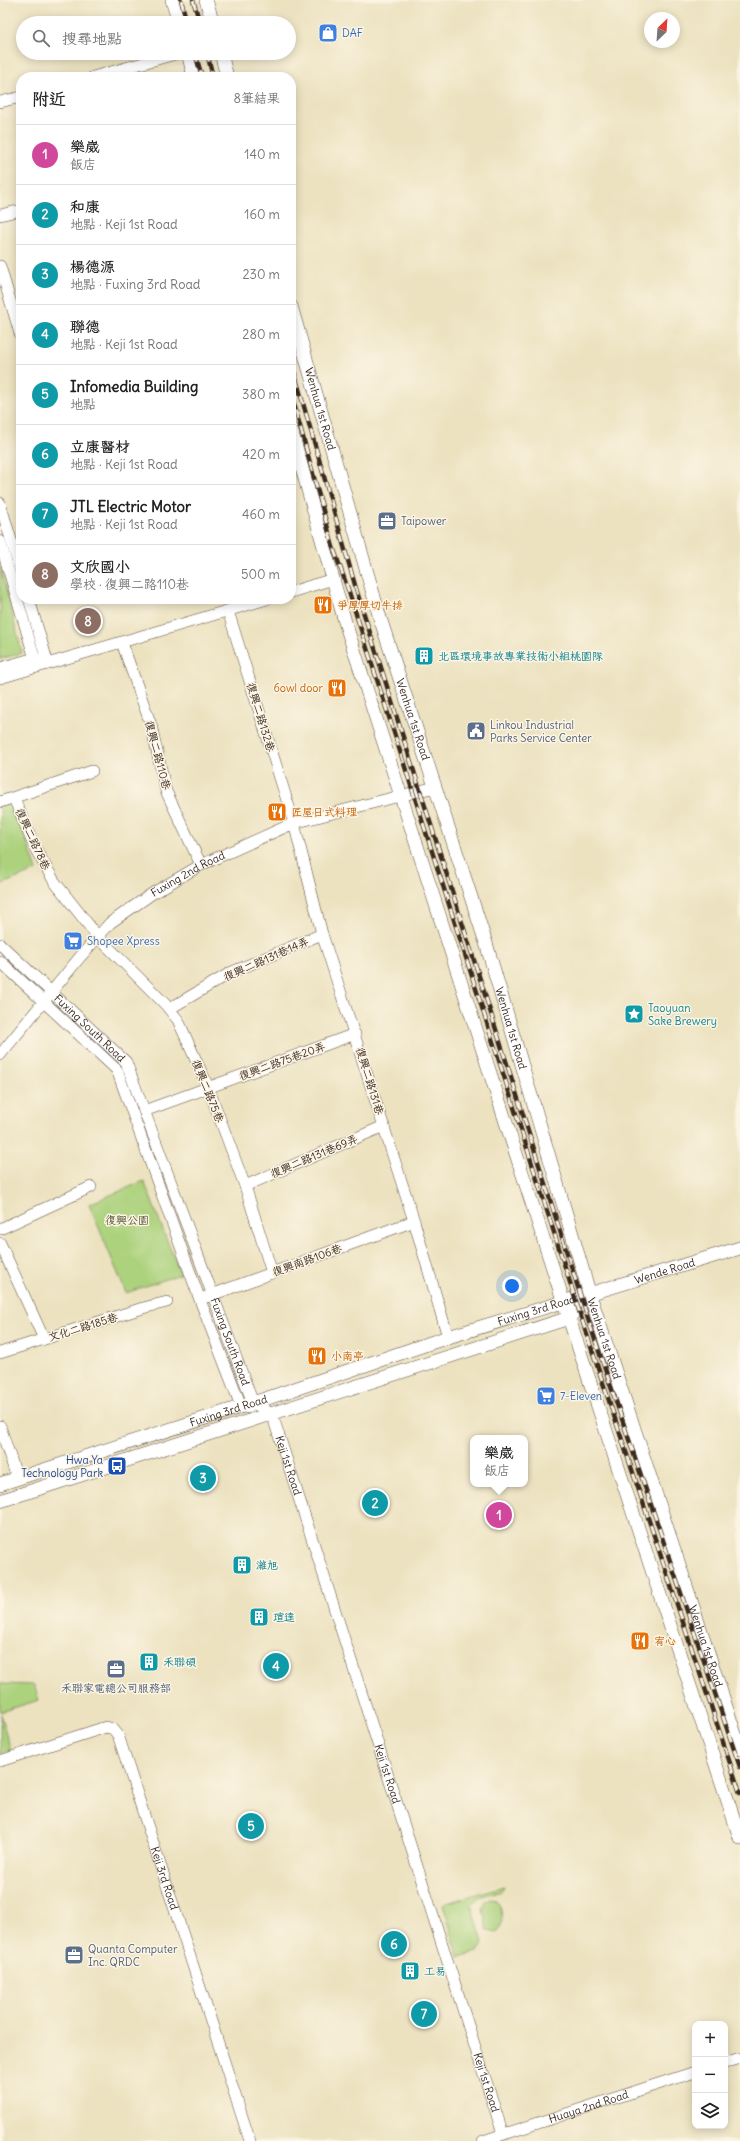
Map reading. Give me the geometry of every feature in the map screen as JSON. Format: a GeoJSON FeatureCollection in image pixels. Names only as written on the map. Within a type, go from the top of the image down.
{"type":"FeatureCollection","features":[{"type":"Feature","properties":{"kind":"street"},"geometry":{"type":"LineString","coordinates":[[172,0],[177,16]]}},
{"type":"Feature","properties":{"kind":"street"},"geometry":{"type":"LineString","coordinates":[[206,0],[211,16]]}},
{"type":"Feature","properties":{"kind":"street"},"geometry":{"type":"LineString","coordinates":[[111,72],[154,60]]}},
{"type":"Feature","properties":{"kind":"street"},"geometry":{"type":"LineString","coordinates":[[190,60],[193,72]]}},
{"type":"Feature","properties":{"kind":"street"},"geometry":{"type":"LineString","coordinates":[[223,60],[226,72]]}},
{"type":"Feature","properties":{"kind":"street"},"geometry":{"type":"LineString","coordinates":[[0,102],[16,98]]}},
{"type":"Feature","properties":{"kind":"street"},"geometry":{"type":"LineString","coordinates":[[0,215],[16,211]]}},
{"type":"Feature","properties":{"kind":"street"},"geometry":{"type":"LineString","coordinates":[[0,266],[16,320]]}},
{"type":"Feature","properties":{"kind":"street","name":"Wenhua 1st Road"},"geometry":{"type":"LineString","coordinates":[[296,324],[380,618],[486,943],[590,1295],[740,1749]]}},
{"type":"Feature","properties":{"kind":"street"},"geometry":{"type":"LineString","coordinates":[[296,447],[345,622],[564,1303],[740,1838]]}},
{"type":"Feature","properties":{"kind":"street"},"geometry":{"type":"LineString","coordinates":[[1,507],[16,557]]}},
{"type":"Feature","properties":{"kind":"street"},"geometry":{"type":"LineString","coordinates":[[0,542],[16,590]]}},
{"type":"Feature","properties":{"kind":"street"},"geometry":{"type":"LineString","coordinates":[[296,590],[333,579]]}},
{"type":"Feature","properties":{"kind":"street"},"geometry":{"type":"LineString","coordinates":[[21,604],[40,662]]}},
{"type":"Feature","properties":{"kind":"street"},"geometry":{"type":"LineString","coordinates":[[30,604],[40,662]]}},
{"type":"Feature","properties":{"kind":"street"},"geometry":{"type":"LineString","coordinates":[[0,668],[40,662],[122,643],[251,604]]}},
{"type":"Feature","properties":{"kind":"street","name":"復興二路132巷"},"geometry":{"type":"LineString","coordinates":[[228,611],[294,823]]}},
{"type":"Feature","properties":{"kind":"street","name":"復興二路110巷"},"geometry":{"type":"LineString","coordinates":[[122,643],[151,725],[166,791],[201,865]]}},
{"type":"Feature","properties":{"kind":"street"},"geometry":{"type":"LineString","coordinates":[[0,678],[40,662]]}},
{"type":"Feature","properties":{"kind":"street"},"geometry":{"type":"LineString","coordinates":[[0,802],[92,771]]}},
{"type":"Feature","properties":{"kind":"street","name":"Fuxing 2nd Road"},"geometry":{"type":"LineString","coordinates":[[0,1055],[110,923],[127,910],[201,865],[294,823],[435,787]]}},
{"type":"Feature","properties":{"kind":"street","name":"復興二路78巷"},"geometry":{"type":"LineString","coordinates":[[14,798],[35,848],[54,881],[98,937]]}},
{"type":"Feature","properties":{"kind":"street","name":"復興二路131巷"},"geometry":{"type":"LineString","coordinates":[[294,823],[322,934],[414,1221],[448,1337]]}},
{"type":"Feature","properties":{"kind":"street","name":"復興二路131巷14弄"},"geometry":{"type":"LineString","coordinates":[[169,1009],[232,972],[322,934]]}},
{"type":"Feature","properties":{"kind":"street","name":"復興二路75巷"},"geometry":{"type":"LineString","coordinates":[[98,937],[178,1020],[208,1087],[245,1186],[272,1273]]}},
{"type":"Feature","properties":{"kind":"street","name":"Fuxing South Road"},"geometry":{"type":"LineString","coordinates":[[0,944],[126,1062],[213,1295],[247,1404]]}},
{"type":"Feature","properties":{"kind":"street","name":"Fuxing South Road"},"geometry":{"type":"LineString","coordinates":[[0,961],[117,1070],[200,1300],[247,1404]]}},
{"type":"Feature","properties":{"kind":"street"},"geometry":{"type":"LineString","coordinates":[[72,1028],[80,1019]]}},
{"type":"Feature","properties":{"kind":"street","name":"復興二路75巷20弄"},"geometry":{"type":"LineString","coordinates":[[144,1111],[355,1034]]}},
{"type":"Feature","properties":{"kind":"street","name":"復興二路131巷69弄"},"geometry":{"type":"LineString","coordinates":[[245,1186],[384,1126]]}},
{"type":"Feature","properties":{"kind":"street"},"geometry":{"type":"LineString","coordinates":[[0,1229],[91,1187]]}},
{"type":"Feature","properties":{"kind":"street","name":"復興南路106巷"},"geometry":{"type":"LineString","coordinates":[[200,1300],[414,1221]]}},
{"type":"Feature","properties":{"kind":"street"},"geometry":{"type":"LineString","coordinates":[[0,1243],[44,1339]]}},
{"type":"Feature","properties":{"kind":"street","name":"Wende Road"},"geometry":{"type":"LineString","coordinates":[[590,1295],[689,1262],[740,1248]]}},
{"type":"Feature","properties":{"kind":"street","name":"Fuxing 3rd Road"},"geometry":{"type":"LineString","coordinates":[[0,1484],[448,1337],[590,1295]]}},
{"type":"Feature","properties":{"kind":"street","name":"Fuxing 3rd Road"},"geometry":{"type":"LineString","coordinates":[[0,1501],[569,1318],[590,1295]]}},
{"type":"Feature","properties":{"kind":"street","name":"文化二路185巷"},"geometry":{"type":"LineString","coordinates":[[0,1353],[143,1308],[167,1302]]}},
{"type":"Feature","properties":{"kind":"street"},"geometry":{"type":"LineString","coordinates":[[247,1404],[272,1414]]}},
{"type":"Feature","properties":{"kind":"street","name":"Keji 1st Road"},"geometry":{"type":"LineString","coordinates":[[272,1414],[503,2134]]}},
{"type":"Feature","properties":{"kind":"street"},"geometry":{"type":"LineString","coordinates":[[0,1426],[17,1478]]}},
{"type":"Feature","properties":{"kind":"street"},"geometry":{"type":"LineString","coordinates":[[119,1445],[124,1462]]}},
{"type":"Feature","properties":{"kind":"street","name":"Keji 3rd Road"},"geometry":{"type":"LineString","coordinates":[[0,1761],[106,1727],[113,1729],[118,1735],[250,2141]]}},
{"type":"Feature","properties":{"kind":"street"},"geometry":{"type":"LineString","coordinates":[[728,2062],[740,2058]]}},
{"type":"Feature","properties":{"kind":"street","name":"Huaya 2nd Road"},"geometry":{"type":"LineString","coordinates":[[483,2141],[692,2073]]}},
{"type":"Feature","properties":{"kind":"green space"},"geometry":{"type":"Polygon","coordinates":[[[0,566],[22,653],[0,659],[0,566]]]}},
{"type":"Feature","properties":{"kind":"green space"},"geometry":{"type":"Polygon","coordinates":[[[13,803],[37,870],[0,885],[0,806],[13,803]]]}},
{"type":"Feature","properties":{"kind":"green space","name":"復興公園"},"geometry":{"type":"Polygon","coordinates":[[[144,1181],[180,1274],[126,1293],[89,1204],[144,1181]]]}},
{"type":"Feature","properties":{"kind":"green space"},"geometry":{"type":"Polygon","coordinates":[[[0,1684],[34,1685],[39,1700],[0,1712],[0,1684]]]}},
{"type":"Feature","properties":{"kind":"green space"},"geometry":{"type":"Polygon","coordinates":[[[0,1714],[11,1750],[0,1754],[0,1714]]]}},
{"type":"Feature","properties":{"kind":"green space"},"geometry":{"type":"Polygon","coordinates":[[[504,1886],[502,1891],[481,1896],[472,1905],[483,1943],[478,1952],[459,1957],[443,1904],[504,1886]]]}},
{"type":"Feature","properties":{"kind":"green space"},"geometry":{"type":"Polygon","coordinates":[[[491,1899],[496,1900],[498,1903],[502,1916],[501,1925],[497,1932],[487,1930],[483,1908],[487,1901],[491,1899]]]}},
{"type":"Feature","properties":{"kind":"railway"},"geometry":{"type":"LineString","coordinates":[[181,0],[185,16]]}},
{"type":"Feature","properties":{"kind":"railway"},"geometry":{"type":"LineString","coordinates":[[193,0],[198,16]]}},
{"type":"Feature","properties":{"kind":"railway"},"geometry":{"type":"LineString","coordinates":[[197,60],[201,72]]}},
{"type":"Feature","properties":{"kind":"railway"},"geometry":{"type":"LineString","coordinates":[[209,60],[212,72]]}},
{"type":"Feature","properties":{"kind":"railway"},"geometry":{"type":"LineString","coordinates":[[296,378],[357,592],[588,1319],[740,1767]]}},
{"type":"Feature","properties":{"kind":"railway"},"geometry":{"type":"LineString","coordinates":[[296,411],[333,547],[349,592],[582,1320],[740,1793]]}},
{"type":"Feature","properties":{"kind":"place","name":"DAF"},"geometry":{"type":"Point","coordinates":[328,33]}},
{"type":"Feature","properties":{"kind":"place","name":"Taipower"},"geometry":{"type":"Point","coordinates":[387,521]}},
{"type":"Feature","properties":{"kind":"place","name":"爭厚厚切牛排"},"geometry":{"type":"Point","coordinates":[323,605]}},
{"type":"Feature","properties":{"kind":"place","name":"文欣國小"},"geometry":{"type":"Point","coordinates":[88,621]}},
{"type":"Feature","properties":{"kind":"place","name":"北區環境事故專業技術小組桃園隊"},"geometry":{"type":"Point","coordinates":[424,656]}},
{"type":"Feature","properties":{"kind":"place","name":"6owl door"},"geometry":{"type":"Point","coordinates":[337,688]}},
{"type":"Feature","properties":{"kind":"place","name":"Linkou Industrial Parks Service Center"},"geometry":{"type":"Point","coordinates":[476,731]}},
{"type":"Feature","properties":{"kind":"place","name":"匠屋日式料理"},"geometry":{"type":"Point","coordinates":[277,812]}},
{"type":"Feature","properties":{"kind":"place","name":"Shopee Xpress"},"geometry":{"type":"Point","coordinates":[73,941]}},
{"type":"Feature","properties":{"kind":"place","name":"Taoyuan Sake Brewery"},"geometry":{"type":"Point","coordinates":[634,1014]}},
{"type":"Feature","properties":{"kind":"place","name":"小南亭"},"geometry":{"type":"Point","coordinates":[317,1356]}},
{"type":"Feature","properties":{"kind":"place","name":"7-Eleven"},"geometry":{"type":"Point","coordinates":[546,1396]}},
{"type":"Feature","properties":{"kind":"place","name":"Hwa Ya Technology Park"},"geometry":{"type":"Point","coordinates":[117,1466]}},
{"type":"Feature","properties":{"kind":"place","name":"楊德源"},"geometry":{"type":"Point","coordinates":[203,1478]}},
{"type":"Feature","properties":{"kind":"place","name":"和康"},"geometry":{"type":"Point","coordinates":[375,1503]}},
{"type":"Feature","properties":{"kind":"place","name":"樂崴"},"geometry":{"type":"Point","coordinates":[499,1515]}},
{"type":"Feature","properties":{"kind":"place","name":"濰旭"},"geometry":{"type":"Point","coordinates":[242,1565]}},
{"type":"Feature","properties":{"kind":"place","name":"瑄達"},"geometry":{"type":"Point","coordinates":[259,1617]}},
{"type":"Feature","properties":{"kind":"place","name":"宥心"},"geometry":{"type":"Point","coordinates":[640,1641]}},
{"type":"Feature","properties":{"kind":"place","name":"禾聯碩"},"geometry":{"type":"Point","coordinates":[149,1662]}},
{"type":"Feature","properties":{"kind":"place","name":"聯德"},"geometry":{"type":"Point","coordinates":[276,1666]}},
{"type":"Feature","properties":{"kind":"place","name":"禾聯家電總公司服務部"},"geometry":{"type":"Point","coordinates":[116,1669]}},
{"type":"Feature","properties":{"kind":"place","name":"Infomedia Building"},"geometry":{"type":"Point","coordinates":[251,1826]}},
{"type":"Feature","properties":{"kind":"place","name":"立康醫材"},"geometry":{"type":"Point","coordinates":[394,1944]}},
{"type":"Feature","properties":{"kind":"place","name":"Quanta Computer Inc. QRDC"},"geometry":{"type":"Point","coordinates":[74,1955]}},
{"type":"Feature","properties":{"kind":"place","name":"工易"},"geometry":{"type":"Point","coordinates":[410,1971]}},
{"type":"Feature","properties":{"kind":"place","name":"JTL Electric Motor"},"geometry":{"type":"Point","coordinates":[424,2014]}}]}
